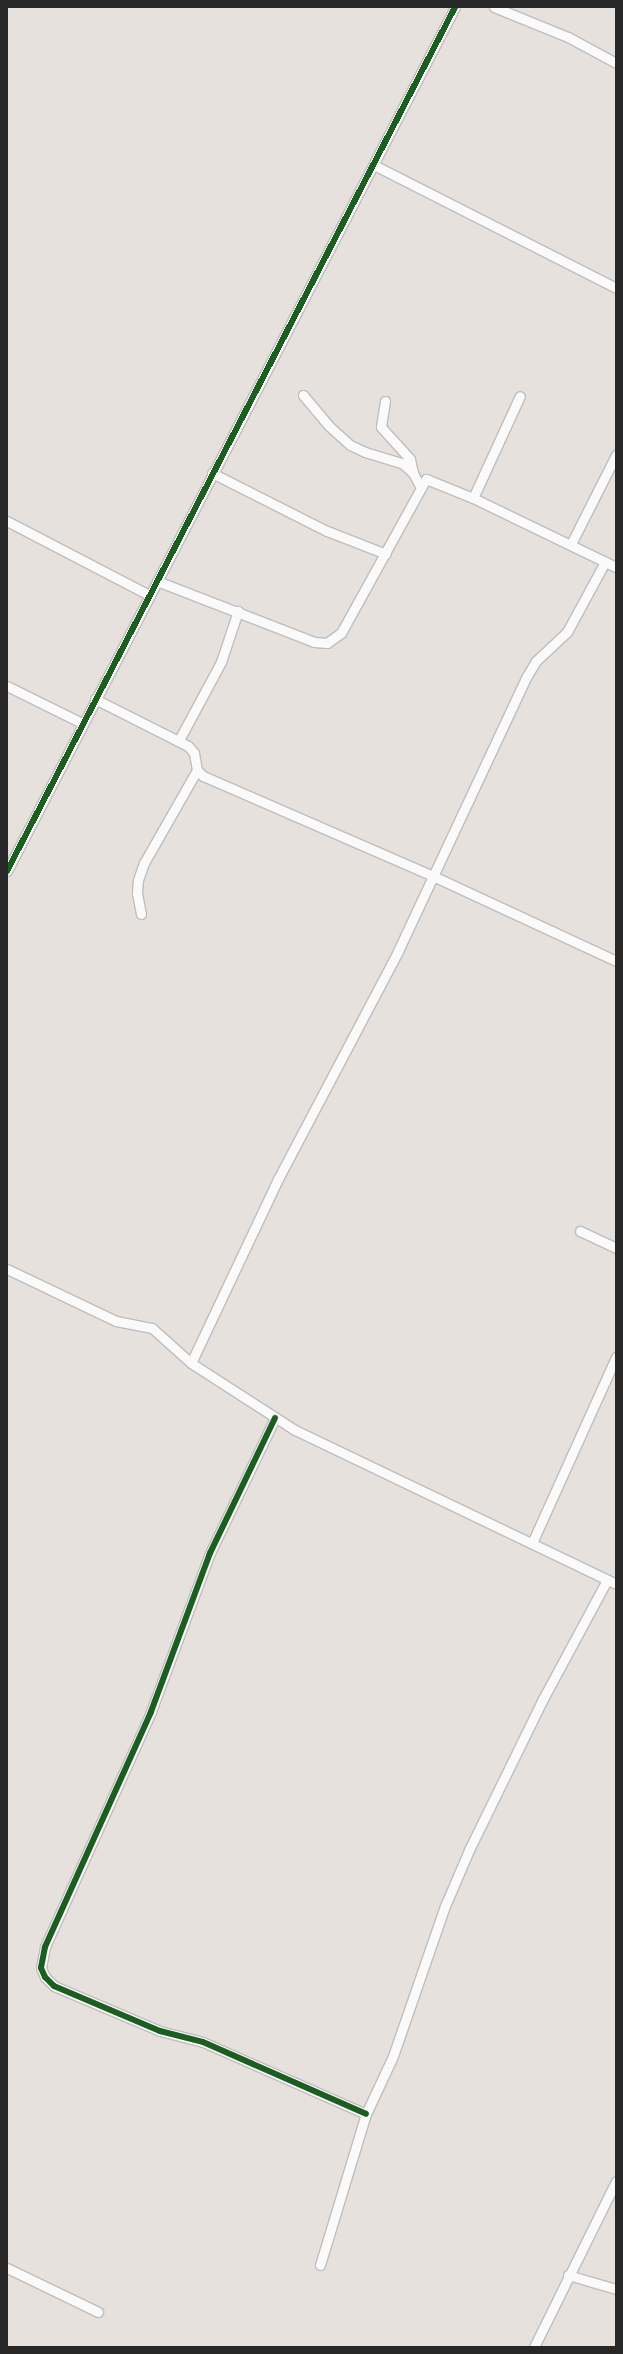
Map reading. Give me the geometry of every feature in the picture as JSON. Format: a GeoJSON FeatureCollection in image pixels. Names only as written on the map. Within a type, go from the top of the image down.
{"type":"FeatureCollection","features":[{"type":"Feature","properties":{"kind":"street"},"geometry":{"type":"LineString","coordinates":[[7,871],[82,723],[455,7]]}},
{"type":"Feature","properties":{"kind":"street"},"geometry":{"type":"LineString","coordinates":[[494,7],[568,37],[616,62]]}},
{"type":"Feature","properties":{"kind":"street"},"geometry":{"type":"LineString","coordinates":[[374,165],[616,288]]}},
{"type":"Feature","properties":{"kind":"street"},"geometry":{"type":"LineString","coordinates":[[303,395],[329,426],[350,445],[365,452],[402,463],[413,473]]}},
{"type":"Feature","properties":{"kind":"street"},"geometry":{"type":"LineString","coordinates":[[473,498],[520,396]]}},
{"type":"Feature","properties":{"kind":"street"},"geometry":{"type":"LineString","coordinates":[[385,402],[381,427],[410,459],[413,473],[420,486]]}},
{"type":"Feature","properties":{"kind":"street"},"geometry":{"type":"LineString","coordinates":[[571,544],[616,455]]}},
{"type":"Feature","properties":{"kind":"street"},"geometry":{"type":"LineString","coordinates":[[212,473],[327,530],[386,554]]}},
{"type":"Feature","properties":{"kind":"street"},"geometry":{"type":"LineString","coordinates":[[157,581],[238,611],[314,642],[327,643],[341,633],[386,554],[420,486],[423,481],[430,479],[571,544],[616,567]]}},
{"type":"Feature","properties":{"kind":"street"},"geometry":{"type":"LineString","coordinates":[[7,521],[149,595]]}},
{"type":"Feature","properties":{"kind":"street"},"geometry":{"type":"LineString","coordinates":[[190,1363],[278,1179],[399,949],[529,672],[536,661],[567,632],[605,562]]}},
{"type":"Feature","properties":{"kind":"street"},"geometry":{"type":"LineString","coordinates":[[179,740],[221,662],[238,611]]}},
{"type":"Feature","properties":{"kind":"street"},"geometry":{"type":"LineString","coordinates":[[7,686],[82,723]]}},
{"type":"Feature","properties":{"kind":"street"},"geometry":{"type":"LineString","coordinates":[[95,699],[179,740],[192,750],[197,770],[203,776],[433,876],[616,961]]}},
{"type":"Feature","properties":{"kind":"street"},"geometry":{"type":"LineString","coordinates":[[141,914],[137,893],[138,880],[144,863],[197,770]]}},
{"type":"Feature","properties":{"kind":"street"},"geometry":{"type":"LineString","coordinates":[[580,1231],[616,1248]]}},
{"type":"Feature","properties":{"kind":"street"},"geometry":{"type":"LineString","coordinates":[[7,1269],[116,1321],[152,1328],[190,1363],[275,1418],[316,1441],[616,1584]]}},
{"type":"Feature","properties":{"kind":"street"},"geometry":{"type":"LineString","coordinates":[[532,1543],[616,1357]]}},
{"type":"Feature","properties":{"kind":"street"},"geometry":{"type":"LineString","coordinates":[[275,1418],[210,1553],[151,1712],[45,1947],[41,1968],[45,1977],[54,1986],[160,2031],[203,2042],[366,2114]]}},
{"type":"Feature","properties":{"kind":"street"},"geometry":{"type":"LineString","coordinates":[[320,2265],[366,2114],[393,2056],[435,1932],[469,1850],[543,1699],[607,1580]]}},
{"type":"Feature","properties":{"kind":"street"},"geometry":{"type":"LineString","coordinates":[[534,2347],[568,2275],[616,2181]]}},
{"type":"Feature","properties":{"kind":"street"},"geometry":{"type":"LineString","coordinates":[[7,2268],[98,2312]]}},
{"type":"Feature","properties":{"kind":"street"},"geometry":{"type":"LineString","coordinates":[[568,2275],[616,2289]]}},
{"type":"Feature","properties":{"kind":"cycle path"},"geometry":{"type":"LineString","coordinates":[[7,871],[455,7]]}},
{"type":"Feature","properties":{"kind":"cycle path"},"geometry":{"type":"LineString","coordinates":[[275,1418],[210,1553],[151,1712],[45,1947],[41,1968],[45,1977],[54,1986],[160,2031],[203,2042],[366,2114]]}}]}
